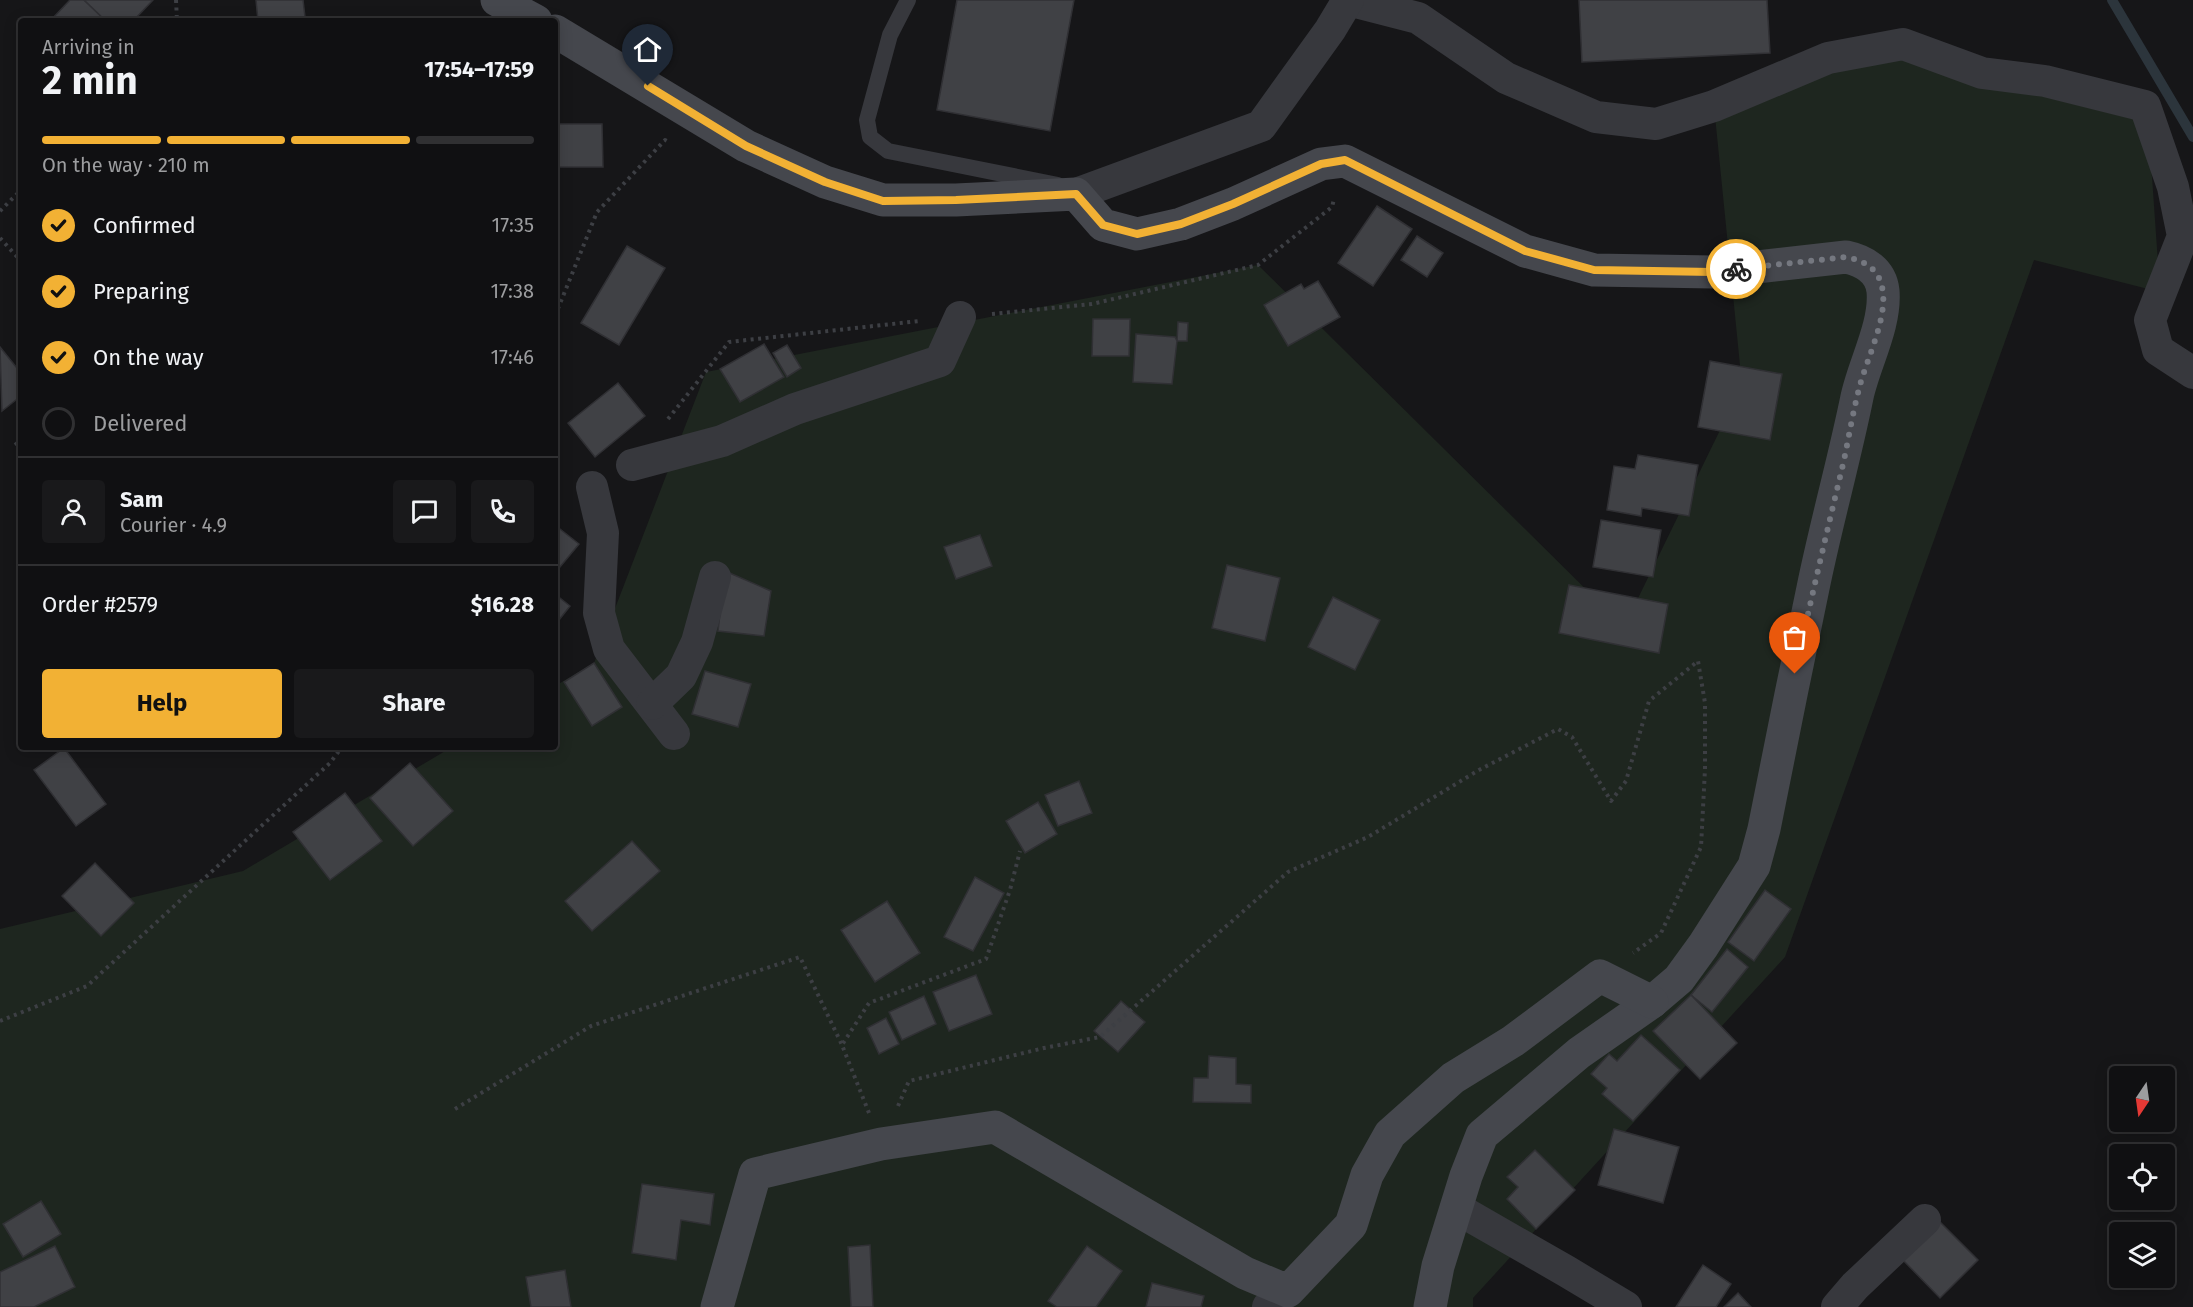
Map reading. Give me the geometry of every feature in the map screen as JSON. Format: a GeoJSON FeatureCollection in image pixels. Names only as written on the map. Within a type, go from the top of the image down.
{"type":"FeatureCollection","features":[{"type":"Feature","properties":{"kind":"street"},"geometry":{"type":"LineString","coordinates":[[497,0],[530,18]]}},
{"type":"Feature","properties":{"kind":"street"},"geometry":{"type":"LineString","coordinates":[[558,33],[746,146],[825,182],[883,201],[1076,194],[1261,126],[1330,30],[1348,0],[1418,18],[1506,78],[1596,117],[1656,124],[1714,106],[1828,58],[1903,44],[1982,73],[2045,81],[2145,106],[2173,188],[2183,236],[2150,320],[2158,350],[2193,373]]}},
{"type":"Feature","properties":{"kind":"street"},"geometry":{"type":"LineString","coordinates":[[1076,194],[1103,225],[1137,234],[1181,224],[1233,204],[1321,164],[1345,160],[1525,251],[1594,270],[1713,272],[1846,257],[1870,266],[1878,276],[1883,288],[1882,313],[1859,387],[1844,460],[1813,586],[1764,829],[1754,866],[1697,955],[1678,979],[1652,1002],[1579,1053],[1482,1135],[1437,1266],[1430,1307]]}},
{"type":"Feature","properties":{"kind":"street"},"geometry":{"type":"LineString","coordinates":[[632,465],[722,441],[795,409],[940,361],[960,317]]}},
{"type":"Feature","properties":{"kind":"street"},"geometry":{"type":"LineString","coordinates":[[592,487],[603,533],[599,613],[609,649],[674,734]]}},
{"type":"Feature","properties":{"kind":"street"},"geometry":{"type":"LineString","coordinates":[[652,704],[681,676],[697,642],[716,577]]}},
{"type":"Feature","properties":{"kind":"street"},"geometry":{"type":"LineString","coordinates":[[717,1307],[755,1173],[881,1144],[995,1127],[1245,1273],[1278,1299],[1351,1225],[1366,1175],[1390,1134],[1453,1078],[1513,1041],[1600,976],[1652,1002]]}},
{"type":"Feature","properties":{"kind":"street"},"geometry":{"type":"LineString","coordinates":[[1456,1208],[1626,1307]]}},
{"type":"Feature","properties":{"kind":"street"},"geometry":{"type":"LineString","coordinates":[[1837,1307],[1855,1286],[1925,1220]]}},
{"type":"Feature","properties":{"kind":"lane"},"geometry":{"type":"LineString","coordinates":[[908,0],[890,35],[867,120],[870,137],[888,151],[1054,182],[1076,194]]}},
{"type":"Feature","properties":{"kind":"path"},"geometry":{"type":"LineString","coordinates":[[176,0],[177,18]]}},
{"type":"Feature","properties":{"kind":"path"},"geometry":{"type":"LineString","coordinates":[[558,309],[597,212],[665,140],[675,143]]}},
{"type":"Feature","properties":{"kind":"path"},"geometry":{"type":"LineString","coordinates":[[0,211],[18,193]]}},
{"type":"Feature","properties":{"kind":"path"},"geometry":{"type":"LineString","coordinates":[[0,238],[18,258]]}},
{"type":"Feature","properties":{"kind":"path"},"geometry":{"type":"LineString","coordinates":[[15,446],[18,443]]}},
{"type":"Feature","properties":{"kind":"path"},"geometry":{"type":"LineString","coordinates":[[881,1144],[909,1081],[1044,1048],[1100,1037],[1288,872],[1368,837],[1479,770],[1558,729],[1572,737],[1611,801],[1626,781],[1649,701],[1698,661],[1705,703],[1705,769],[1701,847],[1661,933],[1600,976]]}},
{"type":"Feature","properties":{"kind":"path"},"geometry":{"type":"LineString","coordinates":[[0,1020],[87,986],[330,763],[340,750]]}},
{"type":"Feature","properties":{"kind":"path"},"geometry":{"type":"LineString","coordinates":[[842,1045],[870,1003],[986,959],[1010,890],[1020,851]]}},
{"type":"Feature","properties":{"kind":"path"},"geometry":{"type":"LineString","coordinates":[[455,1109],[591,1026],[800,957],[842,1045],[881,1144]]}},
{"type":"Feature","properties":{"kind":"shaded area"},"geometry":{"type":"Polygon","coordinates":[[[1903,44],[2148,119],[2160,292],[2034,260],[1785,957],[1473,1298],[1473,1307],[0,1307],[0,929],[243,871],[447,750],[558,750],[558,684],[594,663],[706,372],[1258,265],[1624,627],[1742,385],[1714,106],[1903,44]]]}},
{"type":"Feature","properties":{"kind":"building"},"geometry":{"type":"Polygon","coordinates":[[[70,0],[84,0],[103,18],[53,18],[70,0]]]}},
{"type":"Feature","properties":{"kind":"building"},"geometry":{"type":"Polygon","coordinates":[[[84,0],[153,0],[136,18],[103,18],[84,0]]]}},
{"type":"Feature","properties":{"kind":"building"},"geometry":{"type":"Polygon","coordinates":[[[256,0],[303,0],[305,17],[258,18],[256,0]]]}},
{"type":"Feature","properties":{"kind":"building"},"geometry":{"type":"Polygon","coordinates":[[[957,0],[1074,0],[1050,131],[937,110],[957,0]]]}},
{"type":"Feature","properties":{"kind":"building"},"geometry":{"type":"Polygon","coordinates":[[[1579,0],[1767,0],[1770,53],[1582,62],[1579,0]]]}},
{"type":"Feature","properties":{"kind":"building"},"geometry":{"type":"Polygon","coordinates":[[[558,124],[602,124],[603,167],[558,167],[558,124]]]}},
{"type":"Feature","properties":{"kind":"building"},"geometry":{"type":"Polygon","coordinates":[[[1377,206],[1412,229],[1373,286],[1338,263],[1377,206]]]}},
{"type":"Feature","properties":{"kind":"building"},"geometry":{"type":"Polygon","coordinates":[[[1417,236],[1443,253],[1427,277],[1401,260],[1417,236]]]}},
{"type":"Feature","properties":{"kind":"building"},"geometry":{"type":"Polygon","coordinates":[[[627,246],[665,268],[619,345],[581,323],[627,246]]]}},
{"type":"Feature","properties":{"kind":"building"},"geometry":{"type":"Polygon","coordinates":[[[1318,281],[1340,317],[1288,346],[1264,305],[1301,284],[1304,289],[1318,281]]]}},
{"type":"Feature","properties":{"kind":"building"},"geometry":{"type":"Polygon","coordinates":[[[1093,319],[1130,319],[1129,356],[1092,356],[1093,319]]]}},
{"type":"Feature","properties":{"kind":"building"},"geometry":{"type":"Polygon","coordinates":[[[1178,322],[1188,323],[1187,341],[1177,341],[1178,322]]]}},
{"type":"Feature","properties":{"kind":"building"},"geometry":{"type":"Polygon","coordinates":[[[1136,334],[1175,337],[1177,341],[1172,384],[1133,382],[1136,334]]]}},
{"type":"Feature","properties":{"kind":"building"},"geometry":{"type":"Polygon","coordinates":[[[764,344],[784,377],[740,402],[720,369],[764,344]]]}},
{"type":"Feature","properties":{"kind":"building"},"geometry":{"type":"Polygon","coordinates":[[[787,345],[801,368],[787,377],[773,353],[787,345]]]}},
{"type":"Feature","properties":{"kind":"building"},"geometry":{"type":"Polygon","coordinates":[[[0,347],[18,369],[18,398],[2,411],[0,347]]]}},
{"type":"Feature","properties":{"kind":"building"},"geometry":{"type":"Polygon","coordinates":[[[1710,361],[1782,374],[1770,440],[1698,427],[1710,361]]]}},
{"type":"Feature","properties":{"kind":"building"},"geometry":{"type":"Polygon","coordinates":[[[618,383],[645,416],[595,457],[568,423],[618,383]]]}},
{"type":"Feature","properties":{"kind":"building"},"geometry":{"type":"Polygon","coordinates":[[[1638,455],[1698,465],[1689,516],[1642,508],[1641,516],[1607,510],[1614,466],[1635,469],[1638,455]]]}},
{"type":"Feature","properties":{"kind":"building"},"geometry":{"type":"Polygon","coordinates":[[[1601,520],[1661,530],[1653,577],[1593,567],[1601,520]]]}},
{"type":"Feature","properties":{"kind":"building"},"geometry":{"type":"Polygon","coordinates":[[[560,529],[579,544],[558,569],[558,531],[560,529]]]}},
{"type":"Feature","properties":{"kind":"building"},"geometry":{"type":"Polygon","coordinates":[[[980,535],[992,566],[956,579],[944,547],[980,535]]]}},
{"type":"Feature","properties":{"kind":"building"},"geometry":{"type":"Polygon","coordinates":[[[1227,565],[1280,578],[1265,641],[1212,628],[1227,565]]]}},
{"type":"Feature","properties":{"kind":"building"},"geometry":{"type":"Polygon","coordinates":[[[725,571],[771,591],[764,636],[718,631],[725,571]]]}},
{"type":"Feature","properties":{"kind":"building"},"geometry":{"type":"Polygon","coordinates":[[[1569,585],[1668,604],[1659,653],[1559,633],[1569,585]]]}},
{"type":"Feature","properties":{"kind":"building"},"geometry":{"type":"Polygon","coordinates":[[[558,596],[570,606],[558,621],[558,596]]]}},
{"type":"Feature","properties":{"kind":"building"},"geometry":{"type":"Polygon","coordinates":[[[1333,597],[1380,620],[1355,670],[1308,647],[1333,597]]]}},
{"type":"Feature","properties":{"kind":"building"},"geometry":{"type":"Polygon","coordinates":[[[594,663],[622,707],[592,726],[564,682],[594,663]]]}},
{"type":"Feature","properties":{"kind":"building"},"geometry":{"type":"Polygon","coordinates":[[[705,671],[751,684],[738,727],[692,714],[705,671]]]}},
{"type":"Feature","properties":{"kind":"building"},"geometry":{"type":"Polygon","coordinates":[[[61,750],[66,750],[106,804],[76,826],[34,770],[61,750]]]}},
{"type":"Feature","properties":{"kind":"building"},"geometry":{"type":"Polygon","coordinates":[[[410,763],[453,811],[413,846],[370,798],[410,763]]]}},
{"type":"Feature","properties":{"kind":"building"},"geometry":{"type":"Polygon","coordinates":[[[1079,781],[1092,813],[1058,826],[1045,795],[1079,781]]]}},
{"type":"Feature","properties":{"kind":"building"},"geometry":{"type":"Polygon","coordinates":[[[345,793],[382,841],[330,880],[293,832],[345,793]]]}},
{"type":"Feature","properties":{"kind":"building"},"geometry":{"type":"Polygon","coordinates":[[[1038,802],[1057,834],[1025,853],[1006,821],[1038,802]]]}},
{"type":"Feature","properties":{"kind":"building"},"geometry":{"type":"Polygon","coordinates":[[[632,841],[660,871],[592,931],[565,901],[632,841]]]}},
{"type":"Feature","properties":{"kind":"building"},"geometry":{"type":"Polygon","coordinates":[[[95,863],[134,903],[101,936],[62,896],[95,863]]]}},
{"type":"Feature","properties":{"kind":"building"},"geometry":{"type":"Polygon","coordinates":[[[975,877],[1004,893],[973,951],[944,937],[975,877]]]}},
{"type":"Feature","properties":{"kind":"building"},"geometry":{"type":"Polygon","coordinates":[[[1765,890],[1791,909],[1754,961],[1728,942],[1765,890]]]}},
{"type":"Feature","properties":{"kind":"building"},"geometry":{"type":"Polygon","coordinates":[[[887,901],[920,953],[875,982],[841,930],[887,901]]]}},
{"type":"Feature","properties":{"kind":"building"},"geometry":{"type":"Polygon","coordinates":[[[1727,949],[1748,967],[1712,1012],[1691,995],[1727,949]]]}},
{"type":"Feature","properties":{"kind":"building"},"geometry":{"type":"Polygon","coordinates":[[[976,975],[992,1014],[949,1031],[933,992],[976,975]]]}},
{"type":"Feature","properties":{"kind":"building"},"geometry":{"type":"Polygon","coordinates":[[[1691,995],[1737,1043],[1700,1079],[1653,1031],[1691,995]]]}},
{"type":"Feature","properties":{"kind":"building"},"geometry":{"type":"Polygon","coordinates":[[[924,996],[936,1024],[902,1040],[889,1012],[924,996]]]}},
{"type":"Feature","properties":{"kind":"building"},"geometry":{"type":"Polygon","coordinates":[[[1121,1001],[1145,1022],[1118,1052],[1094,1031],[1121,1001]]]}},
{"type":"Feature","properties":{"kind":"building"},"geometry":{"type":"Polygon","coordinates":[[[886,1018],[899,1044],[879,1054],[867,1028],[886,1018]]]}},
{"type":"Feature","properties":{"kind":"building"},"geometry":{"type":"Polygon","coordinates":[[[1641,1035],[1680,1070],[1633,1121],[1602,1094],[1607,1088],[1591,1074],[1609,1054],[1617,1061],[1641,1035]]]}},
{"type":"Feature","properties":{"kind":"building"},"geometry":{"type":"Polygon","coordinates":[[[1209,1056],[1236,1058],[1236,1084],[1251,1085],[1251,1103],[1193,1102],[1194,1078],[1208,1078],[1209,1056]]]}},
{"type":"Feature","properties":{"kind":"building"},"geometry":{"type":"Polygon","coordinates":[[[1614,1129],[1679,1147],[1663,1203],[1598,1185],[1614,1129]]]}},
{"type":"Feature","properties":{"kind":"building"},"geometry":{"type":"Polygon","coordinates":[[[1535,1150],[1575,1190],[1536,1229],[1507,1199],[1518,1187],[1507,1177],[1535,1150]]]}},
{"type":"Feature","properties":{"kind":"building"},"geometry":{"type":"Polygon","coordinates":[[[642,1184],[714,1194],[710,1225],[681,1220],[676,1260],[632,1253],[642,1184]]]}},
{"type":"Feature","properties":{"kind":"building"},"geometry":{"type":"Polygon","coordinates":[[[41,1201],[61,1234],[23,1257],[3,1224],[41,1201]]]}},
{"type":"Feature","properties":{"kind":"building"},"geometry":{"type":"Polygon","coordinates":[[[1938,1220],[1978,1260],[1940,1298],[1900,1257],[1938,1220]]]}},
{"type":"Feature","properties":{"kind":"building"},"geometry":{"type":"Polygon","coordinates":[[[870,1245],[873,1307],[851,1307],[848,1247],[870,1245]]]}},
{"type":"Feature","properties":{"kind":"building"},"geometry":{"type":"Polygon","coordinates":[[[55,1246],[75,1287],[34,1307],[0,1307],[0,1272],[55,1246]]]}},
{"type":"Feature","properties":{"kind":"building"},"geometry":{"type":"Polygon","coordinates":[[[1087,1246],[1122,1271],[1096,1307],[1057,1307],[1048,1301],[1087,1246]]]}},
{"type":"Feature","properties":{"kind":"building"},"geometry":{"type":"Polygon","coordinates":[[[1703,1265],[1731,1284],[1716,1307],[1676,1307],[1703,1265]]]}},
{"type":"Feature","properties":{"kind":"building"},"geometry":{"type":"Polygon","coordinates":[[[565,1270],[571,1307],[531,1307],[526,1277],[565,1270]]]}},
{"type":"Feature","properties":{"kind":"building"},"geometry":{"type":"Polygon","coordinates":[[[1152,1283],[1204,1296],[1201,1307],[1146,1307],[1152,1283]]]}},
{"type":"Feature","properties":{"kind":"building"},"geometry":{"type":"Polygon","coordinates":[[[1738,1293],[1751,1307],[1724,1307],[1738,1293]]]}},
{"type":"Feature","properties":{"kind":"waterway"},"geometry":{"type":"LineString","coordinates":[[2112,0],[2193,137]]}},
{"type":"Feature","properties":{"kind":"way so far"},"geometry":{"type":"LineString","coordinates":[[1736,269],[1846,257],[1870,266],[1878,276],[1883,288],[1882,313],[1859,387],[1795,674]]}},
{"type":"Feature","properties":{"kind":"route"},"geometry":{"type":"LineString","coordinates":[[648,86],[746,146],[825,182],[883,201],[1076,194],[1103,225],[1137,234],[1181,224],[1301,175],[1321,164],[1345,160],[1525,251],[1594,270],[1713,272],[1736,269]]}}]}
